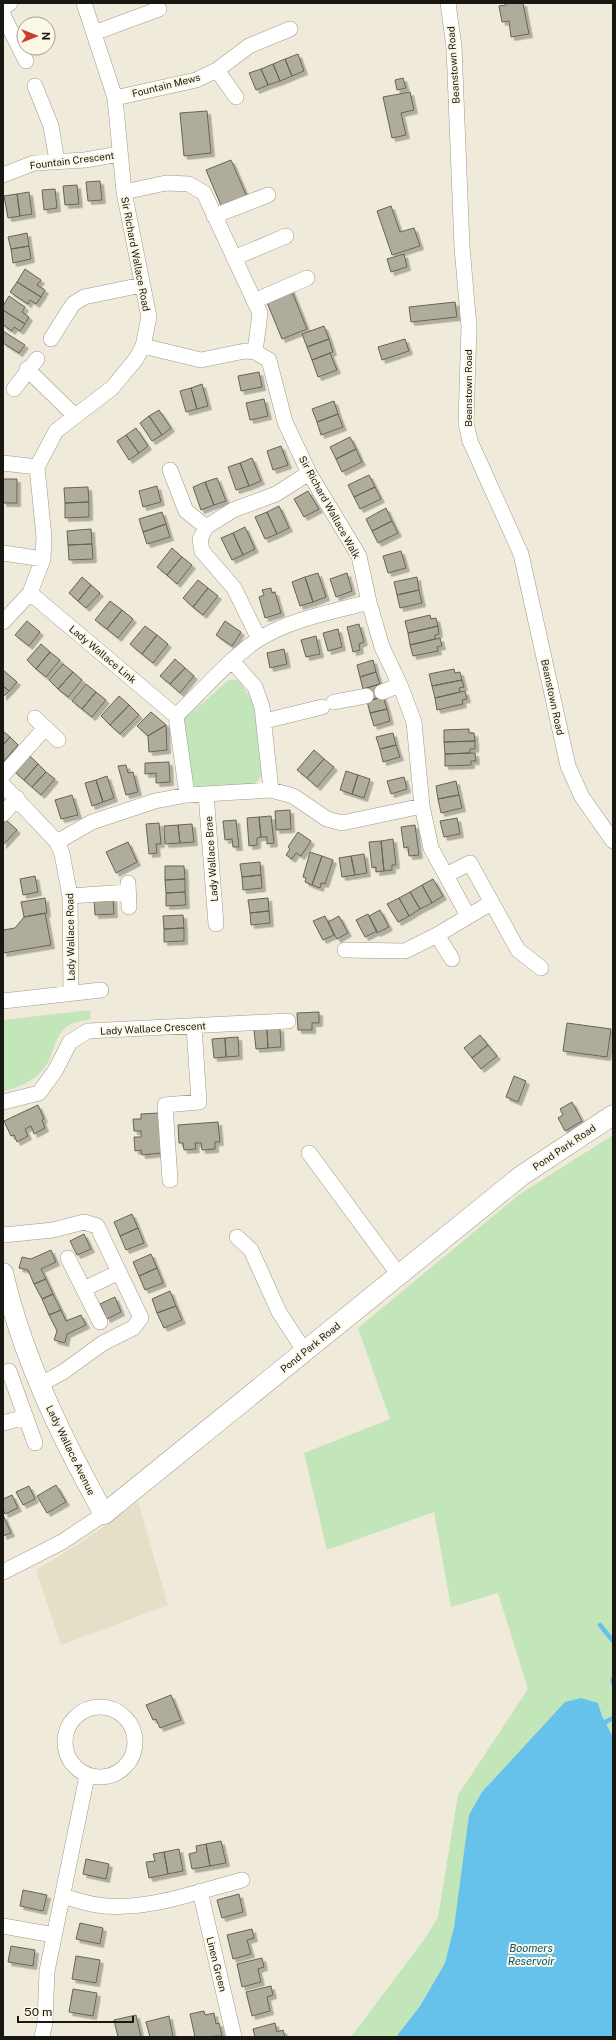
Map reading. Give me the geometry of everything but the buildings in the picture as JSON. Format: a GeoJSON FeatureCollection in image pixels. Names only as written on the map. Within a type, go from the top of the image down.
{"type":"FeatureCollection","features":[{"type":"Feature","properties":{"kind":"main road","name":"Pond Park Road"},"geometry":{"type":"LineString","coordinates":[[104,1514],[521,1176],[613,1115]]}},
{"type":"Feature","properties":{"kind":"main road","name":"Lady Wallace Avenue"},"geometry":{"type":"LineString","coordinates":[[3,1273],[22,1342],[39,1385],[74,1459],[104,1514]]}},
{"type":"Feature","properties":{"kind":"street"},"geometry":{"type":"LineString","coordinates":[[3,8],[10,3]]}},
{"type":"Feature","properties":{"kind":"street","name":"Sir Richard Wallace Road"},"geometry":{"type":"LineString","coordinates":[[37,467],[56,431],[112,388],[136,359],[143,346],[149,317],[124,192],[119,154],[115,98],[84,3]]}},
{"type":"Feature","properties":{"kind":"street","name":"Beanstown Road"},"geometry":{"type":"LineString","coordinates":[[448,3],[454,47],[462,247],[469,327],[466,423],[470,441],[521,554],[568,766],[582,797],[613,841]]}},
{"type":"Feature","properties":{"kind":"street"},"geometry":{"type":"LineString","coordinates":[[94,33],[159,9]]}},
{"type":"Feature","properties":{"kind":"street"},"geometry":{"type":"LineString","coordinates":[[3,15],[26,61]]}},
{"type":"Feature","properties":{"kind":"street","name":"Fountain Mews"},"geometry":{"type":"LineString","coordinates":[[115,98],[196,80],[217,70],[249,46],[290,29]]}},
{"type":"Feature","properties":{"kind":"street"},"geometry":{"type":"LineString","coordinates":[[217,70],[236,97]]}},
{"type":"Feature","properties":{"kind":"street"},"geometry":{"type":"LineString","coordinates":[[35,86],[50,126],[57,161]]}},
{"type":"Feature","properties":{"kind":"street","name":"Fountain Crescent"},"geometry":{"type":"LineString","coordinates":[[3,175],[34,164],[85,160],[119,154]]}},
{"type":"Feature","properties":{"kind":"street"},"geometry":{"type":"LineString","coordinates":[[124,192],[166,183],[189,184],[204,193],[260,313],[255,352],[245,351],[201,360],[143,346]]}},
{"type":"Feature","properties":{"kind":"street"},"geometry":{"type":"LineString","coordinates":[[214,216],[268,195]]}},
{"type":"Feature","properties":{"kind":"street"},"geometry":{"type":"LineString","coordinates":[[234,258],[286,236]]}},
{"type":"Feature","properties":{"kind":"street"},"geometry":{"type":"LineString","coordinates":[[254,301],[307,278]]}},
{"type":"Feature","properties":{"kind":"street"},"geometry":{"type":"LineString","coordinates":[[51,339],[73,304],[84,297],[142,285]]}},
{"type":"Feature","properties":{"kind":"street","name":"Sir Richard Wallace Walk"},"geometry":{"type":"LineString","coordinates":[[255,352],[269,360],[285,422],[309,472],[359,556],[369,602],[382,647],[400,685],[414,722],[422,806],[431,848],[468,916]]}},
{"type":"Feature","properties":{"kind":"street"},"geometry":{"type":"LineString","coordinates":[[14,389],[32,364],[75,416]]}},
{"type":"Feature","properties":{"kind":"street"},"geometry":{"type":"LineString","coordinates":[[3,463],[37,467],[44,537],[43,559],[30,593],[3,622]]}},
{"type":"Feature","properties":{"kind":"street"},"geometry":{"type":"LineString","coordinates":[[170,470],[186,511],[206,527]]}},
{"type":"Feature","properties":{"kind":"street"},"geometry":{"type":"LineString","coordinates":[[259,639],[234,588],[202,551],[200,539],[206,527],[233,510],[276,494],[309,472]]}},
{"type":"Feature","properties":{"kind":"street"},"geometry":{"type":"LineString","coordinates":[[3,553],[43,559]]}},
{"type":"Feature","properties":{"kind":"street","name":"Lady Wallace Link"},"geometry":{"type":"LineString","coordinates":[[30,593],[176,716]]}},
{"type":"Feature","properties":{"kind":"street"},"geometry":{"type":"LineString","coordinates":[[187,795],[176,716],[232,662],[259,639],[294,623],[369,602]]}},
{"type":"Feature","properties":{"kind":"street"},"geometry":{"type":"LineString","coordinates":[[232,662],[255,687],[262,707],[265,721],[271,790]]}},
{"type":"Feature","properties":{"kind":"street"},"geometry":{"type":"LineString","coordinates":[[382,692],[400,685]]}},
{"type":"Feature","properties":{"kind":"street"},"geometry":{"type":"LineString","coordinates":[[265,721],[328,704],[366,696]]}},
{"type":"Feature","properties":{"kind":"street"},"geometry":{"type":"LineString","coordinates":[[3,775],[40,723],[58,740]]}},
{"type":"Feature","properties":{"kind":"street","name":"Lady Wallace Road"},"geometry":{"type":"LineString","coordinates":[[3,785],[17,798],[57,842],[62,854],[70,896],[71,993]]}},
{"type":"Feature","properties":{"kind":"street"},"geometry":{"type":"LineString","coordinates":[[57,842],[92,822],[155,801],[187,795],[271,790],[293,796],[327,819],[342,823],[422,806]]}},
{"type":"Feature","properties":{"kind":"street","name":"Lady Wallace Brae"},"geometry":{"type":"LineString","coordinates":[[206,794],[216,924]]}},
{"type":"Feature","properties":{"kind":"street"},"geometry":{"type":"LineString","coordinates":[[3,814],[17,798]]}},
{"type":"Feature","properties":{"kind":"street"},"geometry":{"type":"LineString","coordinates":[[446,875],[470,863],[518,950],[541,968]]}},
{"type":"Feature","properties":{"kind":"street"},"geometry":{"type":"LineString","coordinates":[[70,896],[128,894]]}},
{"type":"Feature","properties":{"kind":"street"},"geometry":{"type":"LineString","coordinates":[[345,950],[405,951],[437,935],[491,903]]}},
{"type":"Feature","properties":{"kind":"street"},"geometry":{"type":"LineString","coordinates":[[437,935],[452,959]]}},
{"type":"Feature","properties":{"kind":"street"},"geometry":{"type":"LineString","coordinates":[[3,1001],[101,990]]}},
{"type":"Feature","properties":{"kind":"street","name":"Lady Wallace Crescent"},"geometry":{"type":"LineString","coordinates":[[3,1102],[39,1093],[55,1071],[70,1042],[88,1031],[288,1021]]}},
{"type":"Feature","properties":{"kind":"street"},"geometry":{"type":"LineString","coordinates":[[170,1180],[165,1105],[200,1102],[194,1026]]}},
{"type":"Feature","properties":{"kind":"street"},"geometry":{"type":"LineString","coordinates":[[309,1153],[399,1275]]}},
{"type":"Feature","properties":{"kind":"street"},"geometry":{"type":"LineString","coordinates":[[3,1235],[53,1230],[84,1222],[97,1226],[141,1318],[133,1328],[103,1343],[63,1372],[39,1385]]}},
{"type":"Feature","properties":{"kind":"street"},"geometry":{"type":"LineString","coordinates":[[237,1237],[251,1250],[279,1312],[305,1352]]}},
{"type":"Feature","properties":{"kind":"street"},"geometry":{"type":"LineString","coordinates":[[68,1258],[100,1322]]}},
{"type":"Feature","properties":{"kind":"street"},"geometry":{"type":"LineString","coordinates":[[84,1289],[119,1272]]}},
{"type":"Feature","properties":{"kind":"street"},"geometry":{"type":"LineString","coordinates":[[9,1371],[35,1443]]}},
{"type":"Feature","properties":{"kind":"street"},"geometry":{"type":"LineString","coordinates":[[3,1423],[26,1417]]}},
{"type":"Feature","properties":{"kind":"street","name":"Pond Park Road"},"geometry":{"type":"LineString","coordinates":[[3,1572],[62,1542],[104,1514]]}},
{"type":"Feature","properties":{"kind":"street"},"geometry":{"type":"LineString","coordinates":[[98,1706],[112,1708],[125,1717],[134,1730],[136,1743],[132,1759],[125,1768],[112,1776],[100,1778],[87,1776],[74,1768],[66,1754],[64,1740],[68,1726],[74,1717],[84,1710],[98,1706]]}},
{"type":"Feature","properties":{"kind":"street"},"geometry":{"type":"LineString","coordinates":[[42,2037],[45,2022],[47,1971],[87,1776]]}},
{"type":"Feature","properties":{"kind":"street"},"geometry":{"type":"LineString","coordinates":[[62,1896],[98,1905],[134,1906],[242,1880]]}},
{"type":"Feature","properties":{"kind":"street","name":"Linen Green"},"geometry":{"type":"LineString","coordinates":[[200,1891],[234,2037]]}},
{"type":"Feature","properties":{"kind":"street"},"geometry":{"type":"LineString","coordinates":[[3,1926],[54,1935]]}},
{"type":"Feature","properties":{"kind":"shaded area"},"geometry":{"type":"Polygon","coordinates":[[[138,1502],[168,1605],[61,1645],[36,1570],[79,1544],[138,1502]]]}},
{"type":"Feature","properties":{"kind":"green space"},"geometry":{"type":"Polygon","coordinates":[[[229,680],[239,680],[253,702],[257,716],[262,775],[254,785],[200,791],[189,779],[184,719],[229,680]]]}},
{"type":"Feature","properties":{"kind":"green space"},"geometry":{"type":"Polygon","coordinates":[[[90,1010],[91,1019],[71,1024],[65,1028],[57,1040],[49,1061],[39,1074],[27,1083],[3,1091],[3,1020],[90,1010]]]}},
{"type":"Feature","properties":{"kind":"green space"},"geometry":{"type":"Polygon","coordinates":[[[613,1135],[613,1737],[602,1716],[598,1703],[460,1889],[454,1927],[445,1963],[420,2006],[396,2037],[351,2037],[424,1940],[438,1917],[458,1795],[528,1689],[498,1593],[451,1607],[434,1512],[327,1550],[304,1453],[390,1419],[358,1328],[520,1194],[613,1135]]]}},
{"type":"Feature","properties":{"kind":"water","name":"Boomers Reservoir"},"geometry":{"type":"Polygon","coordinates":[[[581,1698],[598,1703],[602,1716],[613,1737],[613,2037],[396,2037],[420,2006],[445,1963],[454,1927],[469,1815],[482,1792],[565,1702],[581,1698]]]}},
{"type":"Feature","properties":{"kind":"waterway"},"geometry":{"type":"LineString","coordinates":[[600,1625],[613,1641]]}},
{"type":"Feature","properties":{"kind":"waterway"},"geometry":{"type":"LineString","coordinates":[[600,1725],[613,1718]]}}]}
